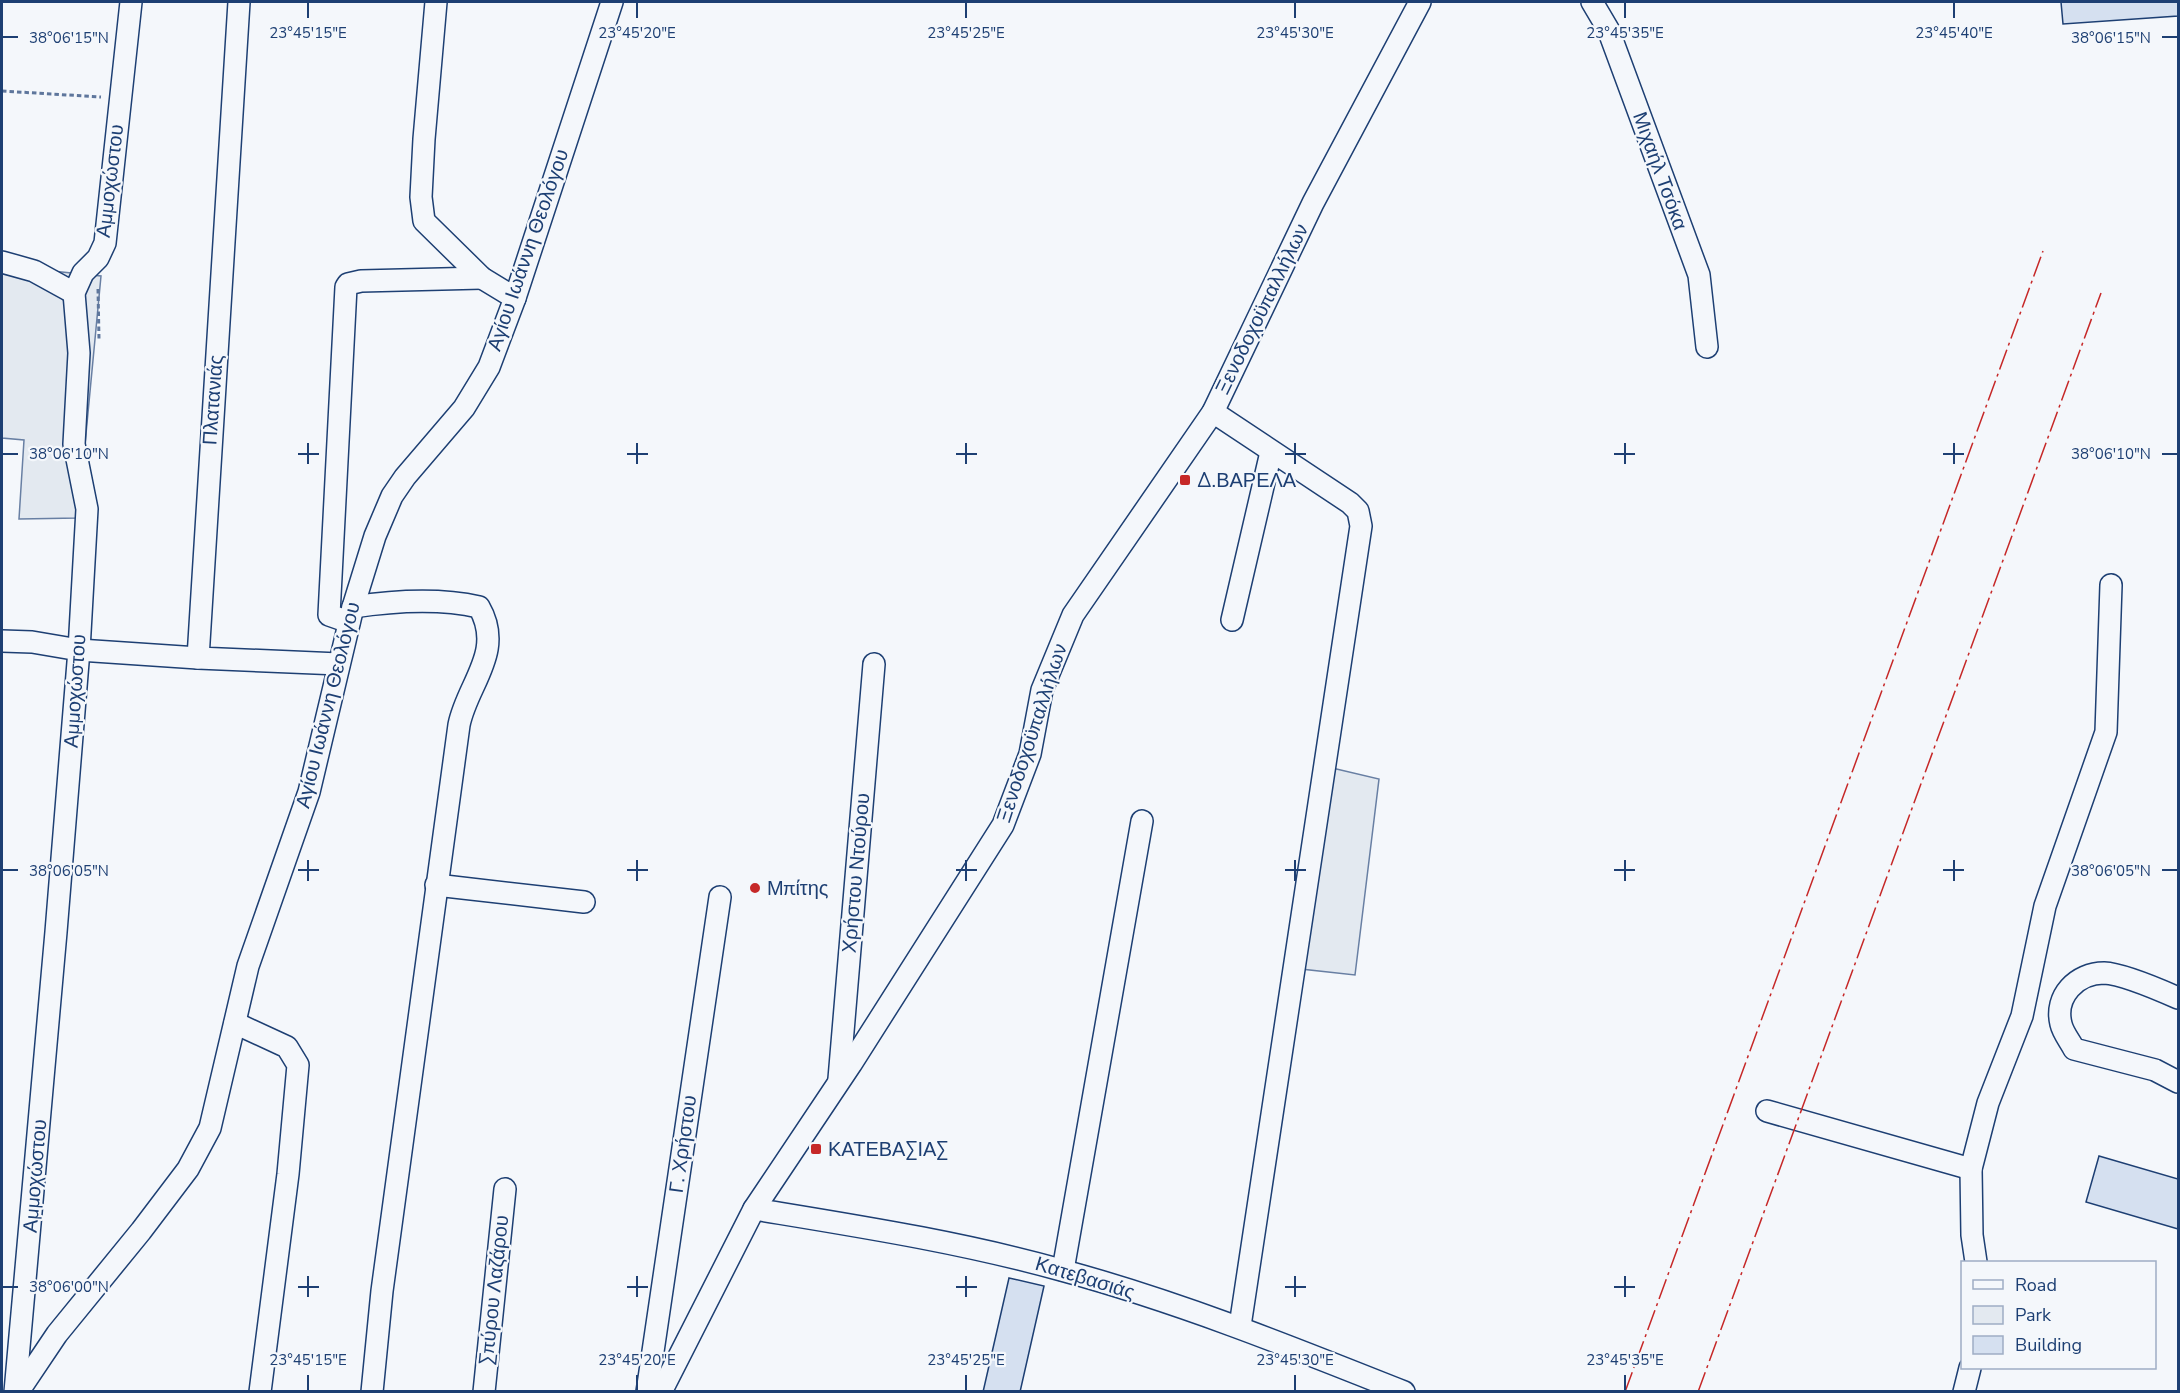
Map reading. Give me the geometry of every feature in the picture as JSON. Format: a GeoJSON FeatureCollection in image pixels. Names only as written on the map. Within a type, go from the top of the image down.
{"type":"FeatureCollection","features":[{"type":"Feature","properties":{"kind":"street","name":"Αμμοχώστου"},"geometry":{"type":"LineString","coordinates":[[16,1392],[79,650],[87,509],[74,444],[79,353],[74,293],[83,273],[98,258],[105,243],[131,2]]}},
{"type":"Feature","properties":{"kind":"street","name":"Πλατανιάς"},"geometry":{"type":"LineString","coordinates":[[198,658],[239,2]]}},
{"type":"Feature","properties":{"kind":"street"},"geometry":{"type":"LineString","coordinates":[[436,2],[424,139],[421,197],[424,221],[482,278],[514,298]]}},
{"type":"Feature","properties":{"kind":"street","name":"Αγίου Ιωάννη Θεολόγου"},"geometry":{"type":"LineString","coordinates":[[16,1392],[57,1334],[141,1231],[200,1150],[210,1128],[248,966],[309,792],[351,615],[375,536],[392,496],[405,477],[442,436],[478,388],[489,367],[612,2]]}},
{"type":"Feature","properties":{"kind":"street","name":"Ξενοδοχοϋπαλλήλων"},"geometry":{"type":"LineString","coordinates":[[661,1392],[754,1209],[839,1082],[1003,825],[1030,754],[1042,690],[1073,615],[1213,412],[1313,203],[1420,2]]}},
{"type":"Feature","properties":{"kind":"street","name":"Μιχαήλ Τσόκα"},"geometry":{"type":"LineString","coordinates":[[1592,2],[1608,29],[1699,274],[1707,346]]}},
{"type":"Feature","properties":{"kind":"street"},"geometry":{"type":"LineString","coordinates":[[2,262],[33,271],[74,293]]}},
{"type":"Feature","properties":{"kind":"street"},"geometry":{"type":"LineString","coordinates":[[372,1392],[382,1290],[436,885],[463,704],[482,672],[487,656],[486,619],[479,607],[463,604],[409,602],[351,615],[329,615],[346,287],[348,284],[361,281],[482,278]]}},
{"type":"Feature","properties":{"kind":"street"},"geometry":{"type":"LineString","coordinates":[[1213,412],[1350,503],[1358,511],[1361,526],[1240,1326]]}},
{"type":"Feature","properties":{"kind":"street"},"geometry":{"type":"LineString","coordinates":[[1232,620],[1271,452]]}},
{"type":"Feature","properties":{"kind":"street"},"geometry":{"type":"LineString","coordinates":[[1976,1261],[1972,1235],[1971,1169],[1988,1103],[2022,1016],[2045,906],[2106,732],[2111,585]]}},
{"type":"Feature","properties":{"kind":"street"},"geometry":{"type":"LineString","coordinates":[[2,641],[32,642],[79,650],[339,664]]}},
{"type":"Feature","properties":{"kind":"street","name":"Χρήστου Ντούρου"},"geometry":{"type":"LineString","coordinates":[[839,1082],[874,664]]}},
{"type":"Feature","properties":{"kind":"street"},"geometry":{"type":"LineString","coordinates":[[1063,1270],[1142,821]]}},
{"type":"Feature","properties":{"kind":"street"},"geometry":{"type":"LineString","coordinates":[[436,885],[584,902]]}},
{"type":"Feature","properties":{"kind":"street","name":"Γ. Χρήστου"},"geometry":{"type":"LineString","coordinates":[[647,1392],[720,897]]}},
{"type":"Feature","properties":{"kind":"street"},"geometry":{"type":"LineString","coordinates":[[2178,998],[2106,973],[2086,976],[2074,982],[2065,993],[2060,1010],[2061,1026],[2074,1048],[2155,1070],[2178,1082]]}},
{"type":"Feature","properties":{"kind":"street"},"geometry":{"type":"LineString","coordinates":[[235,1023],[287,1047],[298,1065],[288,1174],[260,1392]]}},
{"type":"Feature","properties":{"kind":"street"},"geometry":{"type":"LineString","coordinates":[[1767,1111],[1971,1169]]}},
{"type":"Feature","properties":{"kind":"street","name":"Σπύρου Λαζάρου"},"geometry":{"type":"LineString","coordinates":[[484,1392],[505,1189]]}},
{"type":"Feature","properties":{"kind":"street","name":"Κατεβασιάς"},"geometry":{"type":"LineString","coordinates":[[754,1209],[976,1249],[1063,1270],[1240,1326],[1404,1392]]}},
{"type":"Feature","properties":{"kind":"street"},"geometry":{"type":"LineString","coordinates":[[1964,1392],[1970,1369]]}},
{"type":"Feature","properties":{"kind":"path"},"geometry":{"type":"LineString","coordinates":[[2,91],[120,99]]}},
{"type":"Feature","properties":{"kind":"green space"},"geometry":{"type":"Polygon","coordinates":[[[2,266],[101,276],[78,518],[19,519],[24,440],[2,438],[2,266]]]}},
{"type":"Feature","properties":{"kind":"green space"},"geometry":{"type":"Polygon","coordinates":[[[1328,767],[1379,779],[1355,975],[1301,969],[1328,767]]]}},
{"type":"Feature","properties":{"kind":"building"},"geometry":{"type":"Polygon","coordinates":[[[2061,2],[2178,2],[2178,16],[2063,24],[2061,2]]]}},
{"type":"Feature","properties":{"kind":"building"},"geometry":{"type":"Polygon","coordinates":[[[2099,1156],[2178,1179],[2178,1229],[2086,1202],[2099,1156]]]}},
{"type":"Feature","properties":{"kind":"building"},"geometry":{"type":"Polygon","coordinates":[[[1009,1278],[1044,1286],[1020,1392],[983,1392],[1009,1278]]]}},
{"type":"Feature","properties":{"kind":"power"},"geometry":{"type":"LineString","coordinates":[[1625,1392],[2043,251]]}},
{"type":"Feature","properties":{"kind":"power"},"geometry":{"type":"LineString","coordinates":[[1698,1392],[2101,293]]}},
{"type":"Feature","properties":{"kind":"place","name":"Δ.ΒΑΡΕΛΑ"},"geometry":{"type":"Point","coordinates":[1185,480]}},
{"type":"Feature","properties":{"kind":"place","name":"Μπίτης"},"geometry":{"type":"Point","coordinates":[755,888]}},
{"type":"Feature","properties":{"kind":"place","name":"ΚΑΤΕΒΑΣΙΑΣ"},"geometry":{"type":"Point","coordinates":[816,1149]}}]}
